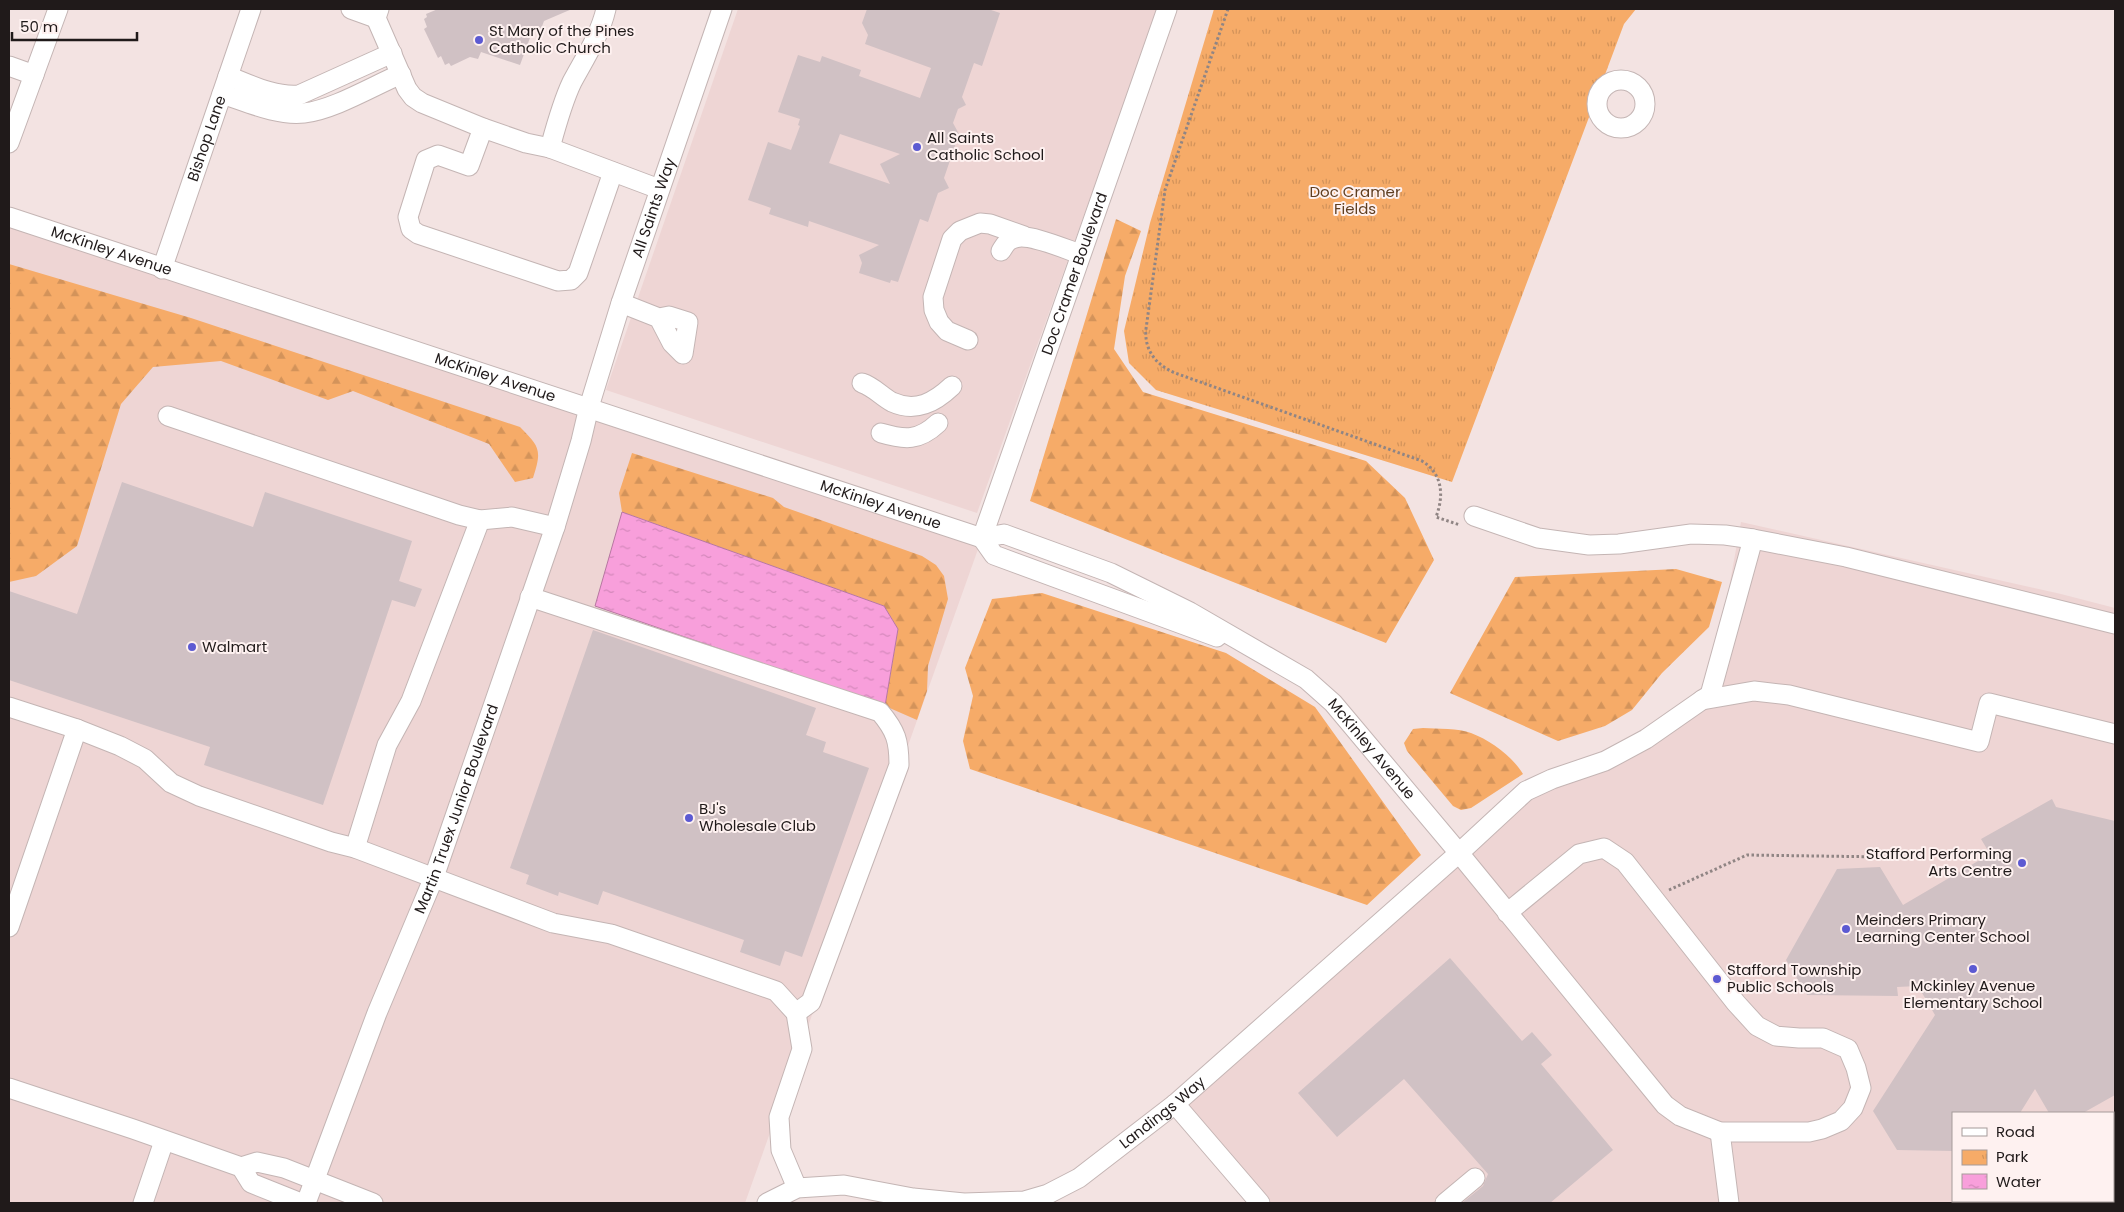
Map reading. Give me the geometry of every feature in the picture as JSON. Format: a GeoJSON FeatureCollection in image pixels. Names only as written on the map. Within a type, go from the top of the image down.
{"type":"FeatureCollection","features":[{"type":"Feature","properties":{"kind":"street"},"geometry":{"type":"LineString","coordinates":[[9,143],[58,9]]}},
{"type":"Feature","properties":{"kind":"street","name":"Bishop Lane"},"geometry":{"type":"LineString","coordinates":[[162,268],[251,9]]}},
{"type":"Feature","properties":{"kind":"street"},"geometry":{"type":"LineString","coordinates":[[351,9],[377,13],[407,89],[418,100],[483,128],[526,143],[550,148],[659,189]]}},
{"type":"Feature","properties":{"kind":"street"},"geometry":{"type":"LineString","coordinates":[[550,148],[562,105],[590,51],[606,9]]}},
{"type":"Feature","properties":{"kind":"street","name":"All Saints Way"},"geometry":{"type":"LineString","coordinates":[[589,407],[659,189],[722,9]]}},
{"type":"Feature","properties":{"kind":"street","name":"Doc Cramer Boulevard"},"geometry":{"type":"LineString","coordinates":[[982,538],[1080,254],[1168,9]]}},
{"type":"Feature","properties":{"kind":"street"},"geometry":{"type":"LineString","coordinates":[[228,76],[268,92],[285,96],[299,95],[392,53]]}},
{"type":"Feature","properties":{"kind":"street"},"geometry":{"type":"LineString","coordinates":[[9,66],[34,75]]}},
{"type":"Feature","properties":{"kind":"street"},"geometry":{"type":"LineString","coordinates":[[222,94],[286,113],[303,113],[322,110],[401,74]]}},
{"type":"Feature","properties":{"kind":"street"},"geometry":{"type":"LineString","coordinates":[[483,128],[469,166],[438,155],[426,160],[408,217],[411,229],[418,234],[558,281],[568,281],[574,279],[578,273],[613,172]]}},
{"type":"Feature","properties":{"kind":"street","name":"McKinley Avenue"},"geometry":{"type":"LineString","coordinates":[[9,217],[982,538],[1004,534],[1111,573],[1190,612],[1306,679],[1332,703],[1459,853],[1665,1105],[1680,1116],[1720,1132]]}},
{"type":"Feature","properties":{"kind":"street"},"geometry":{"type":"LineString","coordinates":[[968,340],[947,331],[939,322],[934,310],[933,297],[952,239],[960,231],[980,223],[990,224],[1080,254]]}},
{"type":"Feature","properties":{"kind":"street"},"geometry":{"type":"LineString","coordinates":[[1001,251],[1006,242],[1024,236]]}},
{"type":"Feature","properties":{"kind":"street"},"geometry":{"type":"LineString","coordinates":[[622,303],[658,318],[672,343],[688,360]]}},
{"type":"Feature","properties":{"kind":"street"},"geometry":{"type":"LineString","coordinates":[[862,383],[872,386],[893,402],[908,406],[925,405],[938,399],[952,386]]}},
{"type":"Feature","properties":{"kind":"street","name":"Martin Truex Junior Boulevard"},"geometry":{"type":"LineString","coordinates":[[306,1203],[376,1013],[434,877],[554,528],[581,441],[589,407]]}},
{"type":"Feature","properties":{"kind":"street"},"geometry":{"type":"LineString","coordinates":[[168,416],[459,515],[480,520],[512,518],[554,528]]}},
{"type":"Feature","properties":{"kind":"street"},"geometry":{"type":"LineString","coordinates":[[881,433],[899,438],[914,437],[928,432],[938,423]]}},
{"type":"Feature","properties":{"kind":"street"},"geometry":{"type":"LineString","coordinates":[[356,848],[387,745],[411,701],[480,520]]}},
{"type":"Feature","properties":{"kind":"street"},"geometry":{"type":"LineString","coordinates":[[1468,521],[1538,538],[1589,545],[1619,544],[1691,534],[1725,535],[1753,539],[1846,557],[2115,624]]}},
{"type":"Feature","properties":{"kind":"street","name":"McKinley Avenue"},"geometry":{"type":"LineString","coordinates":[[982,538],[994,555],[1272,658]]}},
{"type":"Feature","properties":{"kind":"street"},"geometry":{"type":"LineString","coordinates":[[1702,700],[1710,695],[1753,539]]}},
{"type":"Feature","properties":{"kind":"street"},"geometry":{"type":"LineString","coordinates":[[530,597],[880,712],[893,726],[899,745],[899,765],[811,1002],[796,1013]]}},
{"type":"Feature","properties":{"kind":"street"},"geometry":{"type":"LineString","coordinates":[[1702,700],[1754,691],[1789,695],[1979,742],[1989,702],[2115,734]]}},
{"type":"Feature","properties":{"kind":"street","name":"Landings Way"},"geometry":{"type":"LineString","coordinates":[[797,1188],[844,1185],[913,1198],[964,1203],[1025,1202],[1050,1198],[1175,1104],[1459,853],[1526,791],[1552,779],[1605,761],[1646,739],[1702,700]]}},
{"type":"Feature","properties":{"kind":"street"},"geometry":{"type":"LineString","coordinates":[[9,707],[77,729],[120,746],[145,759],[171,783],[199,796],[331,842],[356,848],[553,923],[611,934],[776,991],[796,1013],[802,1049],[778,1117],[781,1150],[797,1188],[767,1203]]}},
{"type":"Feature","properties":{"kind":"street"},"geometry":{"type":"LineString","coordinates":[[9,927],[77,729]]}},
{"type":"Feature","properties":{"kind":"street"},"geometry":{"type":"LineString","coordinates":[[1507,913],[1579,854],[1604,848],[1625,862],[1736,1003],[1757,1026],[1776,1036],[1823,1038],[1848,1049],[1856,1068],[1861,1088],[1853,1108],[1841,1121],[1826,1128],[1809,1132],[1720,1132],[1728,1203]]}},
{"type":"Feature","properties":{"kind":"street"},"geometry":{"type":"LineString","coordinates":[[9,1088],[241,1167],[257,1162],[284,1168],[373,1203]]}},
{"type":"Feature","properties":{"kind":"street"},"geometry":{"type":"LineString","coordinates":[[1175,1104],[1260,1203]]}},
{"type":"Feature","properties":{"kind":"street"},"geometry":{"type":"LineString","coordinates":[[143,1203],[164,1141]]}},
{"type":"Feature","properties":{"kind":"street"},"geometry":{"type":"LineString","coordinates":[[241,1167],[251,1183],[301,1203]]}},
{"type":"Feature","properties":{"kind":"street"},"geometry":{"type":"LineString","coordinates":[[1445,1203],[1475,1178]]}},
{"type":"Feature","properties":{"kind":"path"},"geometry":{"type":"LineString","coordinates":[[1228,9],[1165,190],[1146,329],[1147,346],[1160,365],[1175,374],[1422,461],[1434,472],[1440,483],[1441,499],[1436,517],[1468,521]]}},
{"type":"Feature","properties":{"kind":"path"},"geometry":{"type":"LineString","coordinates":[[1655,900],[1678,885],[1747,855],[1886,857]]}},
{"type":"Feature","properties":{"kind":"shaded area"},"geometry":{"type":"Polygon","coordinates":[[[738,9],[1158,9],[977,513],[606,390],[738,9]]]}},
{"type":"Feature","properties":{"kind":"shaded area"},"geometry":{"type":"Polygon","coordinates":[[[9,215],[982,538],[745,1203],[9,1203],[9,215]]]}},
{"type":"Feature","properties":{"kind":"shaded area","name":"Stafford Township Public Schools"},"geometry":{"type":"Polygon","coordinates":[[[1741,522],[2061,594],[2115,608],[2115,1203],[1254,1203],[1175,1104],[1552,779],[1713,693],[1726,604],[1741,522]]]}},
{"type":"Feature","properties":{"kind":"green space","name":"Doc Cramer Fields"},"geometry":{"type":"Polygon","coordinates":[[[1214,9],[1636,9],[1624,24],[1452,482],[1156,390],[1129,363],[1124,331],[1150,223],[1214,9]]]}},
{"type":"Feature","properties":{"kind":"green space"},"geometry":{"type":"Polygon","coordinates":[[[1116,219],[1141,231],[1125,276],[1114,349],[1143,392],[1366,461],[1405,498],[1434,560],[1386,643],[1030,501],[1116,219]]]}},
{"type":"Feature","properties":{"kind":"green space"},"geometry":{"type":"Polygon","coordinates":[[[9,264],[191,318],[520,427],[532,439],[537,450],[538,461],[533,478],[515,482],[489,444],[353,391],[328,400],[221,361],[153,367],[121,404],[77,546],[36,576],[9,582],[9,264]]]}},
{"type":"Feature","properties":{"kind":"green space"},"geometry":{"type":"Polygon","coordinates":[[[632,453],[773,498],[784,507],[922,556],[936,565],[944,576],[948,599],[928,666],[927,691],[917,720],[885,706],[898,629],[884,606],[622,512],[619,493],[632,453]]]}},
{"type":"Feature","properties":{"kind":"green space"},"geometry":{"type":"Polygon","coordinates":[[[1676,569],[1722,582],[1709,627],[1662,673],[1632,710],[1605,726],[1558,741],[1450,693],[1515,577],[1676,569]]]}},
{"type":"Feature","properties":{"kind":"green space"},"geometry":{"type":"Polygon","coordinates":[[[1042,593],[1226,653],[1315,707],[1421,855],[1367,905],[970,769],[963,741],[973,696],[965,668],[992,599],[1042,593]]]}},
{"type":"Feature","properties":{"kind":"green space"},"geometry":{"type":"Polygon","coordinates":[[[1413,729],[1460,730],[1478,736],[1507,755],[1523,774],[1471,808],[1461,810],[1453,806],[1407,751],[1404,743],[1413,729]]]}},
{"type":"Feature","properties":{"kind":"water"},"geometry":{"type":"Polygon","coordinates":[[[622,512],[884,606],[898,629],[885,706],[595,606],[622,512]]]}},
{"type":"Feature","properties":{"kind":"building","name":"St Mary of the Pines Catholic Church"},"geometry":{"type":"Polygon","coordinates":[[[438,9],[572,9],[544,21],[541,29],[534,27],[520,65],[481,52],[478,59],[470,57],[451,66],[449,63],[445,65],[441,56],[438,58],[424,29],[427,27],[424,19],[427,17],[426,14],[438,9]]]}},
{"type":"Feature","properties":{"kind":"building","name":"All Saints Catholic School"},"geometry":{"type":"Polygon","coordinates":[[[867,9],[988,9],[1000,13],[982,66],[974,63],[962,97],[966,105],[958,109],[953,123],[959,134],[944,178],[949,188],[938,193],[928,222],[920,219],[898,282],[891,280],[890,283],[859,273],[862,263],[859,255],[879,245],[809,221],[808,227],[769,214],[771,208],[748,200],[768,142],[791,150],[800,126],[798,125],[800,119],[778,112],[798,55],[820,62],[822,56],[861,70],[859,76],[920,98],[931,68],[865,44],[868,35],[862,23],[867,9]],[[840,134],[829,163],[890,184],[880,164],[900,154],[840,134]]]}},
{"type":"Feature","properties":{"kind":"building","name":"Walmart"},"geometry":{"type":"Polygon","coordinates":[[[122,482],[253,527],[265,492],[412,541],[399,581],[422,589],[415,607],[392,600],[323,805],[204,765],[210,747],[9,680],[9,591],[77,614],[122,482]]]}},
{"type":"Feature","properties":{"kind":"building","name":"BJ's Wholesale Club"},"geometry":{"type":"Polygon","coordinates":[[[593,630],[816,708],[806,735],[826,742],[823,752],[869,768],[802,957],[785,951],[780,966],[740,952],[744,940],[603,891],[598,905],[559,892],[558,896],[526,884],[529,875],[510,868],[593,630]]]}},
{"type":"Feature","properties":{"kind":"building"},"geometry":{"type":"Polygon","coordinates":[[[2052,799],[2056,807],[2115,821],[2115,1095],[2085,1112],[2048,1112],[2035,1089],[2021,1112],[1952,1112],[1952,1151],[1897,1150],[1873,1111],[1935,1015],[1918,986],[1897,987],[1898,996],[1807,995],[1786,960],[1837,869],[1880,867],[1903,905],[1990,854],[1981,839],[2052,799]]]}},
{"type":"Feature","properties":{"kind":"building"},"geometry":{"type":"Polygon","coordinates":[[[1450,958],[1522,1041],[1532,1032],[1552,1055],[1541,1064],[1613,1150],[1550,1203],[1462,1203],[1483,1186],[1488,1174],[1404,1079],[1337,1137],[1298,1093],[1450,958]]]}},
{"type":"Feature","properties":{"kind":"place","name":"St Mary of the Pines Catholic Church"},"geometry":{"type":"Point","coordinates":[479,40]}},
{"type":"Feature","properties":{"kind":"place","name":"All Saints Catholic School"},"geometry":{"type":"Point","coordinates":[917,147]}},
{"type":"Feature","properties":{"kind":"place","name":"Walmart"},"geometry":{"type":"Point","coordinates":[192,647]}},
{"type":"Feature","properties":{"kind":"place","name":"BJ's Wholesale Club"},"geometry":{"type":"Point","coordinates":[689,818]}},
{"type":"Feature","properties":{"kind":"place","name":"Stafford Performing Arts Centre"},"geometry":{"type":"Point","coordinates":[2022,863]}},
{"type":"Feature","properties":{"kind":"place","name":"Meinders Primary Learning Center School"},"geometry":{"type":"Point","coordinates":[1846,929]}},
{"type":"Feature","properties":{"kind":"place","name":"Mckinley Avenue Elementary School"},"geometry":{"type":"Point","coordinates":[1973,969]}},
{"type":"Feature","properties":{"kind":"place","name":"Stafford Township Public Schools"},"geometry":{"type":"Point","coordinates":[1717,979]}}]}
